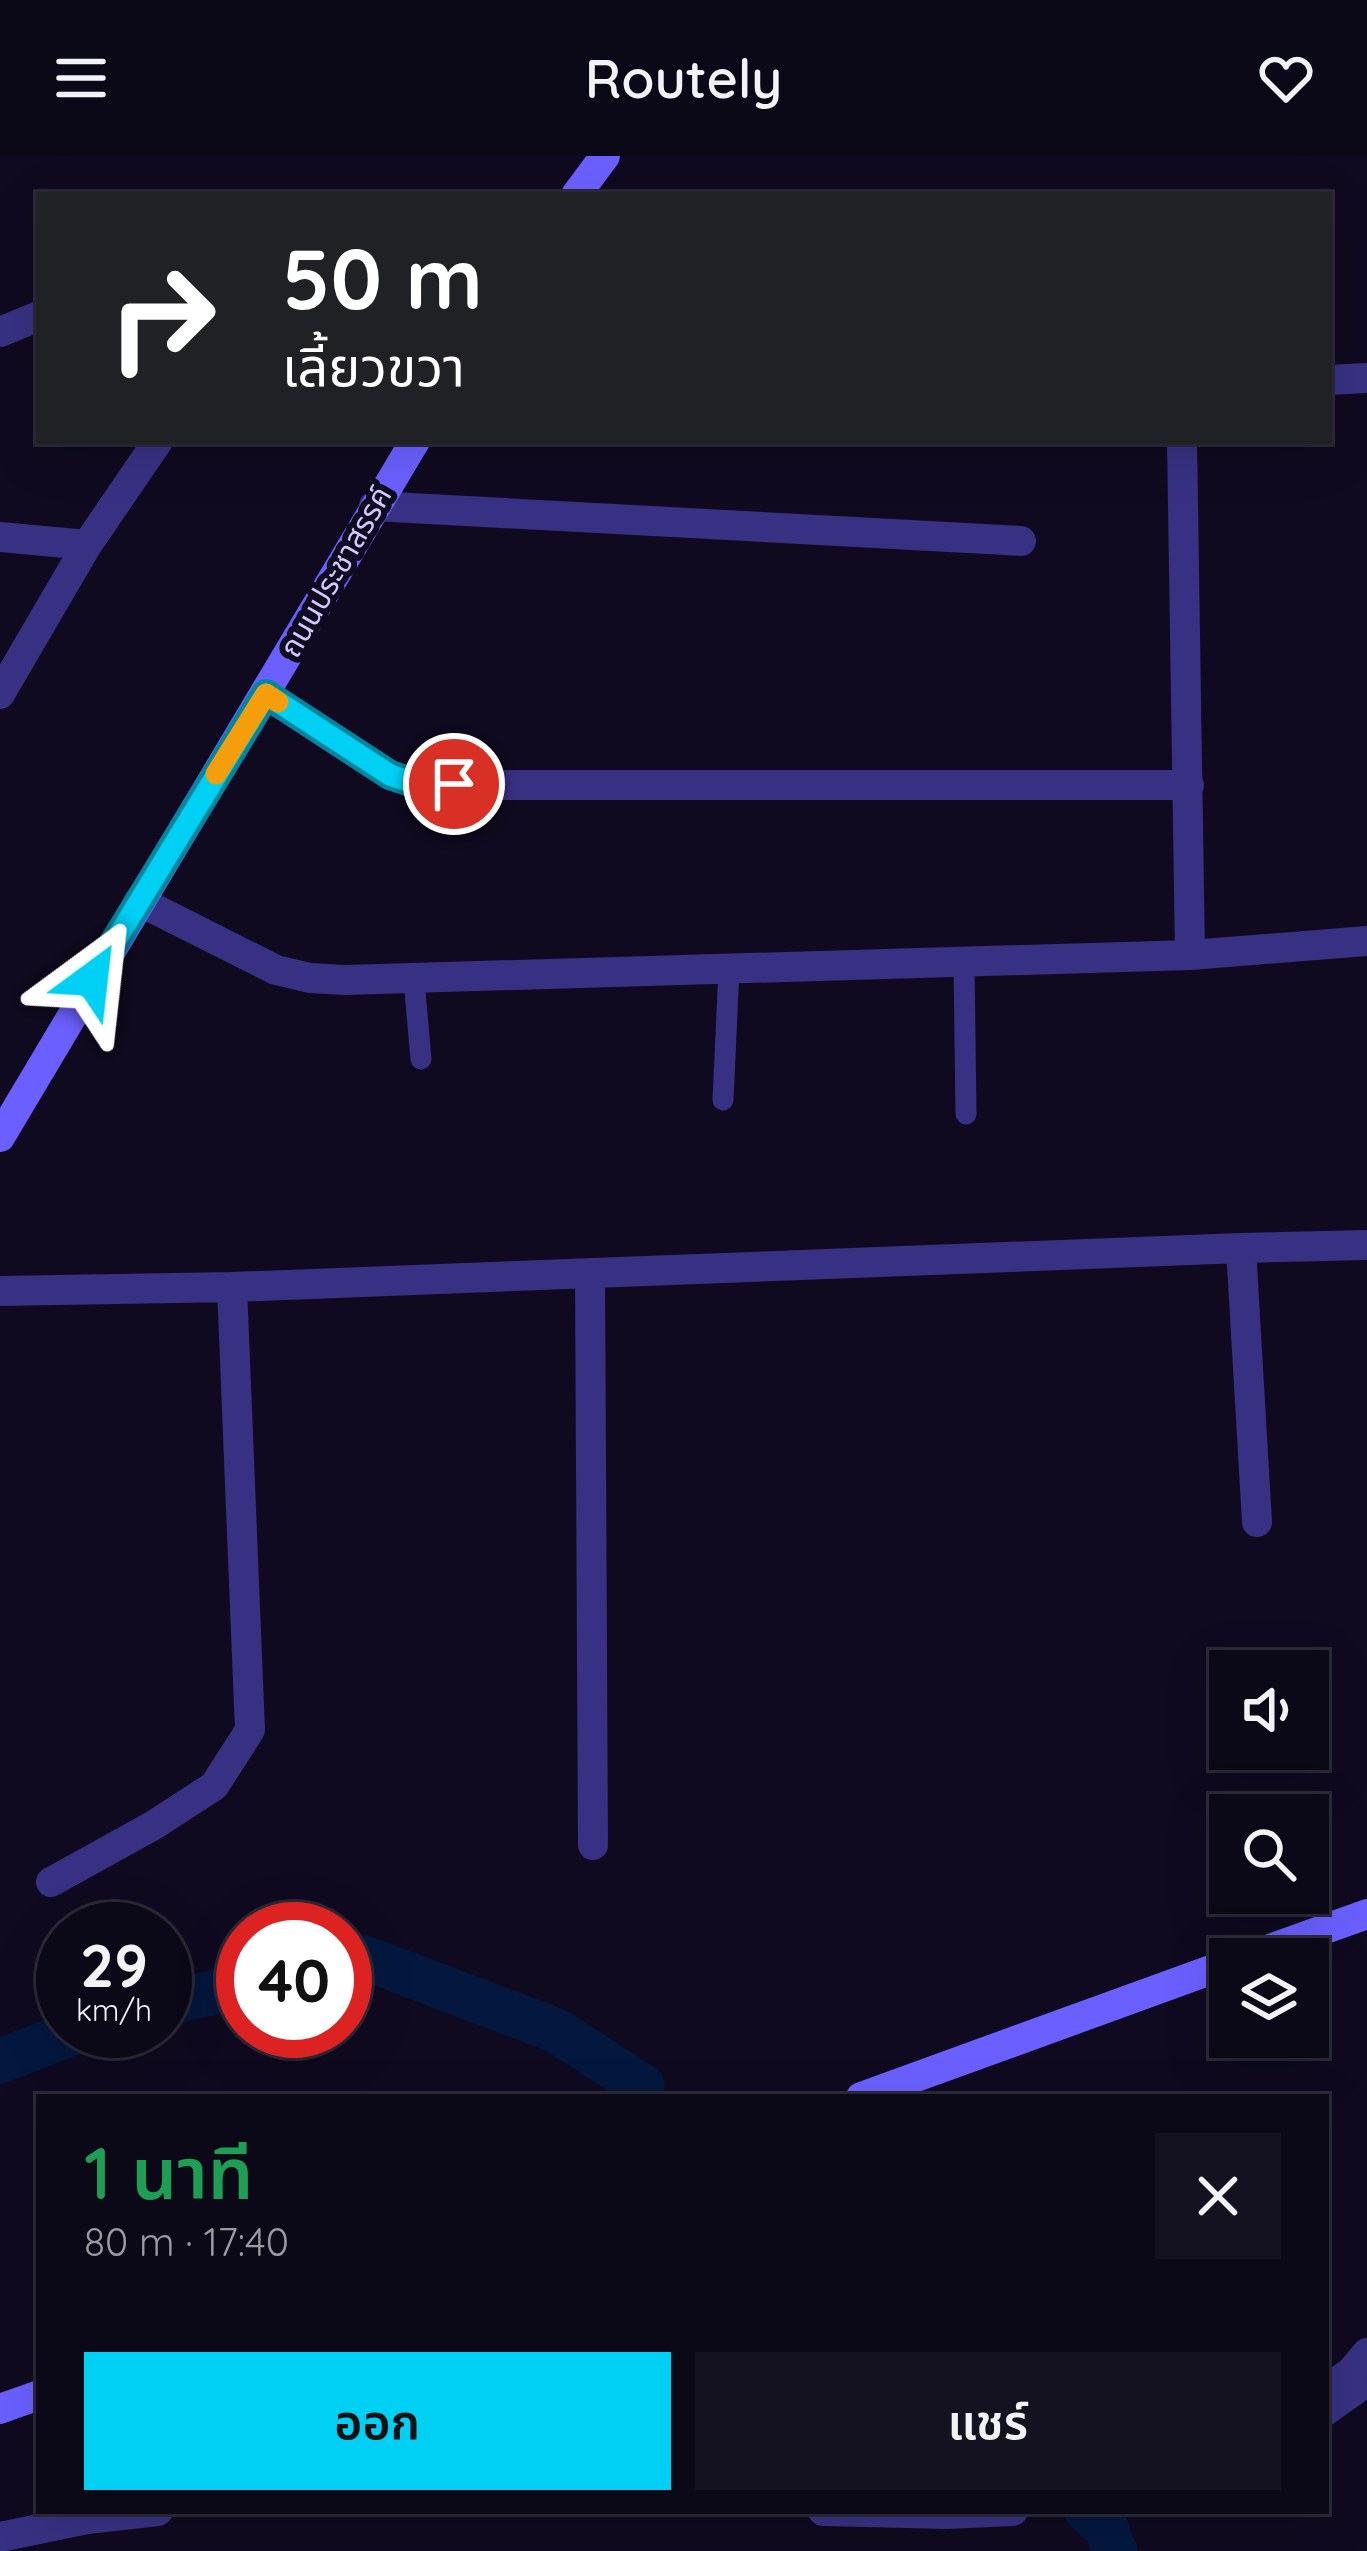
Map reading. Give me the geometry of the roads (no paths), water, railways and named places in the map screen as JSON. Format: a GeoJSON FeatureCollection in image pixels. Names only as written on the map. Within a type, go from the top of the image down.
{"type":"FeatureCollection","features":[{"type":"Feature","properties":{"kind":"street"},"geometry":{"type":"LineString","coordinates":[[579,192],[610,157]]}},
{"type":"Feature","properties":{"kind":"street"},"geometry":{"type":"LineString","coordinates":[[0,332],[36,317]]}},
{"type":"Feature","properties":{"kind":"street"},"geometry":{"type":"LineString","coordinates":[[1332,380],[1367,379]]}},
{"type":"Feature","properties":{"kind":"street"},"geometry":{"type":"LineString","coordinates":[[0,694],[87,545],[156,444]]}},
{"type":"Feature","properties":{"kind":"street","name":"ถนนประชาสรรค์"},"geometry":{"type":"LineString","coordinates":[[0,1137],[413,444]]}},
{"type":"Feature","properties":{"kind":"street"},"geometry":{"type":"LineString","coordinates":[[1182,444],[1190,955]]}},
{"type":"Feature","properties":{"kind":"street"},"geometry":{"type":"LineString","coordinates":[[374,506],[1021,541]]}},
{"type":"Feature","properties":{"kind":"street"},"geometry":{"type":"LineString","coordinates":[[0,536],[87,545]]}},
{"type":"Feature","properties":{"kind":"street"},"geometry":{"type":"LineString","coordinates":[[266,694],[390,775],[420,785],[1189,785]]}},
{"type":"Feature","properties":{"kind":"street"},"geometry":{"type":"LineString","coordinates":[[139,901],[276,970],[310,978],[415,980],[1190,955],[1367,941]]}},
{"type":"Feature","properties":{"kind":"street"},"geometry":{"type":"LineString","coordinates":[[0,1291],[1367,1245]]}},
{"type":"Feature","properties":{"kind":"street"},"geometry":{"type":"LineString","coordinates":[[1240,1247],[1257,1522]]}},
{"type":"Feature","properties":{"kind":"street"},"geometry":{"type":"LineString","coordinates":[[590,1274],[593,1845]]}},
{"type":"Feature","properties":{"kind":"street"},"geometry":{"type":"LineString","coordinates":[[51,1882],[154,1826],[214,1786],[250,1730],[232,1286]]}},
{"type":"Feature","properties":{"kind":"street"},"geometry":{"type":"LineString","coordinates":[[1300,1938],[1367,1914]]}},
{"type":"Feature","properties":{"kind":"street"},"geometry":{"type":"LineString","coordinates":[[869,2094],[1209,1971]]}},
{"type":"Feature","properties":{"kind":"street"},"geometry":{"type":"LineString","coordinates":[[1329,2388],[1367,2353]]}},
{"type":"Feature","properties":{"kind":"street"},"geometry":{"type":"LineString","coordinates":[[0,2409],[36,2396]]}},
{"type":"Feature","properties":{"kind":"street"},"geometry":{"type":"LineString","coordinates":[[0,2537],[131,2514]]}},
{"type":"Feature","properties":{"kind":"lane"},"geometry":{"type":"LineString","coordinates":[[964,962],[966,1114]]}},
{"type":"Feature","properties":{"kind":"lane"},"geometry":{"type":"LineString","coordinates":[[723,1100],[729,969]]}},
{"type":"Feature","properties":{"kind":"lane"},"geometry":{"type":"LineString","coordinates":[[415,980],[421,1060]]}},
{"type":"Feature","properties":{"kind":"lane"},"geometry":{"type":"LineString","coordinates":[[1329,2414],[1367,2387]]}},
{"type":"Feature","properties":{"kind":"waterway"},"geometry":{"type":"LineString","coordinates":[[372,1961],[555,2030],[642,2086]]}},
{"type":"Feature","properties":{"kind":"waterway"},"geometry":{"type":"LineString","coordinates":[[192,1997],[216,1992]]}},
{"type":"Feature","properties":{"kind":"waterway"},"geometry":{"type":"LineString","coordinates":[[0,2061],[36,2047]]}},
{"type":"Feature","properties":{"kind":"waterway"},"geometry":{"type":"LineString","coordinates":[[1090,2514],[1106,2528],[1115,2551]]}}]}
